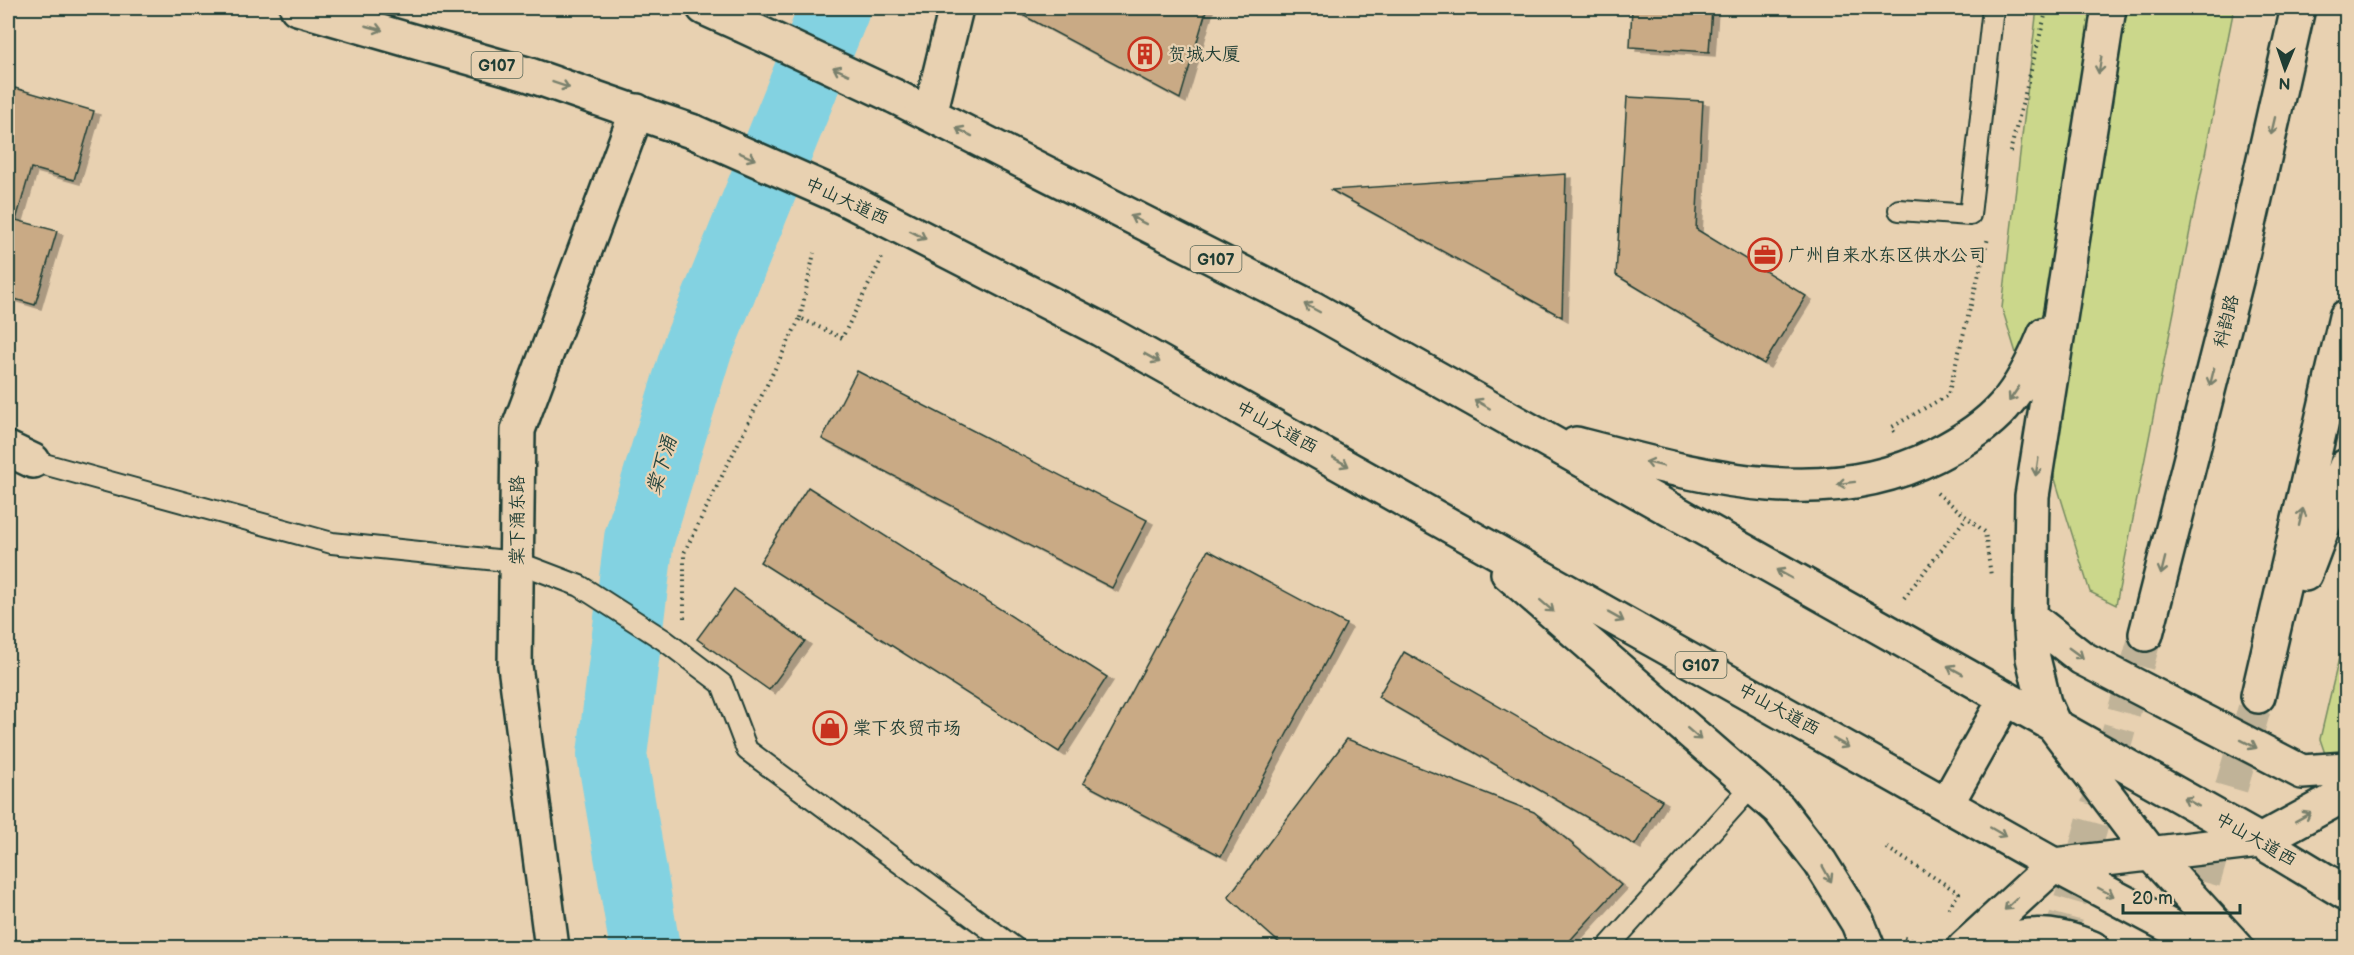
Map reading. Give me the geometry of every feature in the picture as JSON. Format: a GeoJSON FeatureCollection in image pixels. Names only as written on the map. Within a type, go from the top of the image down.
{"type":"FeatureCollection","features":[{"type":"Feature","properties":{"kind":"main road","name":"中山大道西"},"geometry":{"type":"LineString","coordinates":[[297,8],[527,74],[637,111],[694,132],[846,199],[1100,329],[1455,526],[2054,865],[2211,948]]}},
{"type":"Feature","properties":{"kind":"main road","name":"中山大道西"},"geometry":{"type":"LineString","coordinates":[[707,8],[894,96],[1312,308],[2260,841],[2346,892]]}},
{"type":"Feature","properties":{"kind":"main road"},"geometry":{"type":"LineString","coordinates":[[930,114],[956,8]]}},
{"type":"Feature","properties":{"kind":"main road"},"geometry":{"type":"LineString","coordinates":[[2109,8],[2032,496],[2030,617],[2033,658],[2044,703],[2055,727],[2152,855],[2237,948]]}},
{"type":"Feature","properties":{"kind":"main road","name":"科韵路"},"geometry":{"type":"LineString","coordinates":[[2146,634],[2239,269],[2298,8]]}},
{"type":"Feature","properties":{"kind":"main road","name":"棠下涌东路"},"geometry":{"type":"LineString","coordinates":[[552,948],[515,666],[518,430],[637,111]]}},
{"type":"Feature","properties":{"kind":"main road"},"geometry":{"type":"LineString","coordinates":[[1533,433],[1706,477],[1758,484],[1805,487],[1851,483],[1910,469],[1980,430],[2009,402],[2030,370],[2049,326],[2068,263]]}},
{"type":"Feature","properties":{"kind":"main road"},"geometry":{"type":"LineString","coordinates":[[2346,317],[2258,696],[2346,466]]}},
{"type":"Feature","properties":{"kind":"main road"},"geometry":{"type":"LineString","coordinates":[[1455,526],[1779,809],[1820,862],[1858,922],[1868,948]]}},
{"type":"Feature","properties":{"kind":"main road"},"geometry":{"type":"LineString","coordinates":[[2030,617],[2082,658],[2302,772],[2346,769]]}},
{"type":"Feature","properties":{"kind":"main road"},"geometry":{"type":"LineString","coordinates":[[1947,803],[2006,698]]}},
{"type":"Feature","properties":{"kind":"main road"},"geometry":{"type":"LineString","coordinates":[[1964,948],[2054,865],[2260,841],[2346,794]]}},
{"type":"Feature","properties":{"kind":"main road"},"geometry":{"type":"LineString","coordinates":[[1979,948],[2010,937],[2039,934],[2073,940],[2092,948]]}},
{"type":"Feature","properties":{"kind":"lane"},"geometry":{"type":"LineString","coordinates":[[1899,210],[1970,215],[1993,8]]}},
{"type":"Feature","properties":{"kind":"lane"},"geometry":{"type":"LineString","coordinates":[[20,455],[332,543],[517,562],[580,586],[664,639],[722,684],[747,750],[1015,948]]}},
{"type":"Feature","properties":{"kind":"lane"},"geometry":{"type":"LineString","coordinates":[[1607,948],[1752,786]]}},
{"type":"Feature","properties":{"kind":"path"},"geometry":{"type":"LineString","coordinates":[[2009,156],[2046,8]]}},
{"type":"Feature","properties":{"kind":"path"},"geometry":{"type":"LineString","coordinates":[[800,318],[842,338],[898,225]]}},
{"type":"Feature","properties":{"kind":"path"},"geometry":{"type":"LineString","coordinates":[[1989,236],[1948,395],[1892,428],[1910,469],[1985,532],[1993,588]]}},
{"type":"Feature","properties":{"kind":"path"},"geometry":{"type":"LineString","coordinates":[[684,654],[684,553],[800,318],[814,253]]}},
{"type":"Feature","properties":{"kind":"path"},"geometry":{"type":"LineString","coordinates":[[1898,606],[1966,518]]}},
{"type":"Feature","properties":{"kind":"path"},"geometry":{"type":"LineString","coordinates":[[1887,848],[1959,893],[1941,919]]}},
{"type":"Feature","properties":{"kind":"path"},"geometry":{"type":"LineString","coordinates":[[1923,944],[1929,936]]}},
{"type":"Feature","properties":{"kind":"green space"},"geometry":{"type":"Polygon","coordinates":[[[2037,8],[2234,8],[2116,605],[2090,592],[2002,308],[2037,8]]]}},
{"type":"Feature","properties":{"kind":"green space"},"geometry":{"type":"Polygon","coordinates":[[[2346,628],[2346,816],[2320,739],[2346,628]]]}},
{"type":"Feature","properties":{"kind":"building","name":"贺城大厦"},"geometry":{"type":"Polygon","coordinates":[[[1014,8],[1207,8],[1180,99],[1013,10],[1014,8]]]}},
{"type":"Feature","properties":{"kind":"building"},"geometry":{"type":"Polygon","coordinates":[[[1632,8],[1712,8],[1709,52],[1630,47],[1632,8]]]}},
{"type":"Feature","properties":{"kind":"building"},"geometry":{"type":"Polygon","coordinates":[[[8,86],[94,111],[74,180],[31,168],[16,220],[57,231],[35,305],[8,297],[8,86]]]}},
{"type":"Feature","properties":{"kind":"building"},"geometry":{"type":"Polygon","coordinates":[[[1627,97],[1703,101],[1696,229],[1806,296],[1764,364],[1616,275],[1627,97]]]}},
{"type":"Feature","properties":{"kind":"building"},"geometry":{"type":"Polygon","coordinates":[[[1566,174],[1562,317],[1331,190],[1566,174]]]}},
{"type":"Feature","properties":{"kind":"building"},"geometry":{"type":"Polygon","coordinates":[[[857,371],[1147,520],[1112,588],[822,439],[857,371]]]}},
{"type":"Feature","properties":{"kind":"building"},"geometry":{"type":"Polygon","coordinates":[[[808,487],[1107,677],[1059,752],[760,562],[808,487]]]}},
{"type":"Feature","properties":{"kind":"building"},"geometry":{"type":"Polygon","coordinates":[[[1208,550],[1346,624],[1221,856],[1083,783],[1208,550]]]}},
{"type":"Feature","properties":{"kind":"building"},"geometry":{"type":"Polygon","coordinates":[[[734,589],[805,641],[769,690],[697,639],[734,589]]]}},
{"type":"Feature","properties":{"kind":"building"},"geometry":{"type":"Polygon","coordinates":[[[1404,652],[1662,800],[1635,845],[1378,697],[1404,652]]]}},
{"type":"Feature","properties":{"kind":"building"},"geometry":{"type":"Polygon","coordinates":[[[1347,739],[1534,812],[1621,885],[1563,948],[1285,948],[1228,897],[1347,739]]]}},
{"type":"Feature","properties":{"kind":"waterway","name":"棠下涌"},"geometry":{"type":"LineString","coordinates":[[645,948],[612,755],[639,539],[697,349],[835,8]]}},
{"type":"Feature","properties":{"kind":"tunnel"},"geometry":{"type":"LineString","coordinates":[[2057,948],[2146,634]]}},
{"type":"Feature","properties":{"kind":"tunnel"},"geometry":{"type":"LineString","coordinates":[[2190,929],[2258,696]]}},
{"type":"Feature","properties":{"kind":"place","name":"贺城大厦"},"geometry":{"type":"Point","coordinates":[1145,54]}},
{"type":"Feature","properties":{"kind":"place","name":"广州自来水东区供水公司"},"geometry":{"type":"Point","coordinates":[1765,255]}},
{"type":"Feature","properties":{"kind":"place","name":"棠下农贸市场"},"geometry":{"type":"Point","coordinates":[830,728]}}]}
